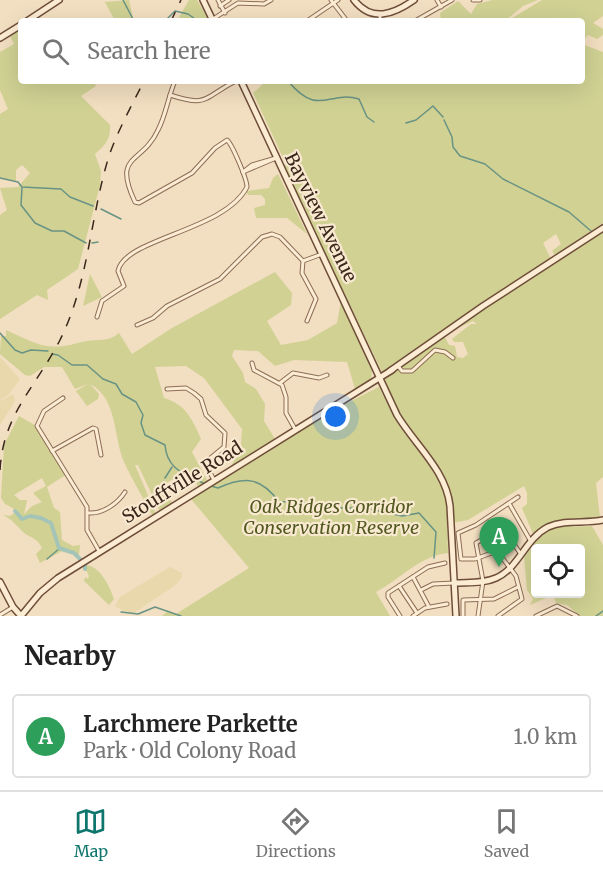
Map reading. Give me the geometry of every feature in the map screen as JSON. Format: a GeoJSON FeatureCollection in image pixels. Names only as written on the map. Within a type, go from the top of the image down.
{"type":"FeatureCollection","features":[{"type":"Feature","properties":{"kind":"main road"},"geometry":{"type":"LineString","coordinates":[[32,18],[59,0]]}},
{"type":"Feature","properties":{"kind":"main road"},"geometry":{"type":"LineString","coordinates":[[203,0],[211,18]]}},
{"type":"Feature","properties":{"kind":"main road"},"geometry":{"type":"LineString","coordinates":[[354,0],[366,11],[380,18],[396,12],[414,0]]}},
{"type":"Feature","properties":{"kind":"main road"},"geometry":{"type":"LineString","coordinates":[[0,38],[18,27]]}},
{"type":"Feature","properties":{"kind":"main road","name":"Bayview Avenue"},"geometry":{"type":"LineString","coordinates":[[239,84],[402,424],[440,477],[446,490],[450,506],[456,616]]}},
{"type":"Feature","properties":{"kind":"main road","name":"Stouffville Road"},"geometry":{"type":"LineString","coordinates":[[21,616],[45,588],[295,429],[380,378],[483,306],[603,228]]}},
{"type":"Feature","properties":{"kind":"main road"},"geometry":{"type":"LineString","coordinates":[[454,583],[496,578],[510,567],[530,540],[557,524],[602,521]]}},
{"type":"Feature","properties":{"kind":"main road"},"geometry":{"type":"LineString","coordinates":[[0,582],[13,607],[21,616]]}},
{"type":"Feature","properties":{"kind":"street"},"geometry":{"type":"LineString","coordinates":[[218,0],[225,13]]}},
{"type":"Feature","properties":{"kind":"street"},"geometry":{"type":"LineString","coordinates":[[216,18],[238,3],[264,4],[271,0]]}},
{"type":"Feature","properties":{"kind":"street"},"geometry":{"type":"LineString","coordinates":[[311,18],[338,0]]}},
{"type":"Feature","properties":{"kind":"street"},"geometry":{"type":"LineString","coordinates":[[437,0],[441,7]]}},
{"type":"Feature","properties":{"kind":"street"},"geometry":{"type":"LineString","coordinates":[[421,18],[452,0]]}},
{"type":"Feature","properties":{"kind":"street"},"geometry":{"type":"LineString","coordinates":[[473,0],[480,0]]}},
{"type":"Feature","properties":{"kind":"street"},"geometry":{"type":"LineString","coordinates":[[220,6],[226,1]]}},
{"type":"Feature","properties":{"kind":"street"},"geometry":{"type":"LineString","coordinates":[[333,2],[345,18]]}},
{"type":"Feature","properties":{"kind":"street"},"geometry":{"type":"LineString","coordinates":[[97,317],[102,302],[124,286],[118,272],[121,262],[165,236],[196,227],[224,212],[247,187],[243,172],[236,160],[234,147],[226,140],[192,173],[167,186],[156,195],[136,203],[127,185],[126,172],[130,163],[158,132],[174,84]]}},
{"type":"Feature","properties":{"kind":"street"},"geometry":{"type":"LineString","coordinates":[[170,95],[193,103],[202,102],[233,84]]}},
{"type":"Feature","properties":{"kind":"street"},"geometry":{"type":"LineString","coordinates":[[243,172],[276,158]]}},
{"type":"Feature","properties":{"kind":"street"},"geometry":{"type":"LineString","coordinates":[[137,325],[153,318],[167,306],[220,279],[264,236],[280,237],[298,259],[303,261],[322,254]]}},
{"type":"Feature","properties":{"kind":"street"},"geometry":{"type":"LineString","coordinates":[[303,261],[302,273],[316,299],[308,321]]}},
{"type":"Feature","properties":{"kind":"street"},"geometry":{"type":"LineString","coordinates":[[398,366],[402,371],[412,371],[435,350],[445,352],[453,358]]}},
{"type":"Feature","properties":{"kind":"street"},"geometry":{"type":"LineString","coordinates":[[252,363],[254,370],[280,382],[285,393],[286,413],[295,429]]}},
{"type":"Feature","properties":{"kind":"street"},"geometry":{"type":"LineString","coordinates":[[280,382],[293,373],[319,378],[327,375]]}},
{"type":"Feature","properties":{"kind":"street"},"geometry":{"type":"LineString","coordinates":[[167,388],[186,388],[194,393],[201,399],[206,415],[225,433],[225,447],[207,461],[207,467],[214,480]]}},
{"type":"Feature","properties":{"kind":"street"},"geometry":{"type":"LineString","coordinates":[[63,398],[45,409],[36,423],[89,513],[87,530],[100,552]]}},
{"type":"Feature","properties":{"kind":"street"},"geometry":{"type":"LineString","coordinates":[[52,451],[93,428],[96,429],[101,455]]}},
{"type":"Feature","properties":{"kind":"street"},"geometry":{"type":"LineString","coordinates":[[89,513],[102,511],[121,498],[125,492]]}},
{"type":"Feature","properties":{"kind":"street"},"geometry":{"type":"LineString","coordinates":[[498,616],[521,601],[516,576],[497,551],[480,558],[467,560],[460,558],[459,531],[476,525],[510,505],[518,497]]}},
{"type":"Feature","properties":{"kind":"street"},"geometry":{"type":"LineString","coordinates":[[510,505],[530,540]]}},
{"type":"Feature","properties":{"kind":"street"},"geometry":{"type":"LineString","coordinates":[[478,616],[483,581],[476,543],[502,528],[520,553]]}},
{"type":"Feature","properties":{"kind":"street"},"geometry":{"type":"LineString","coordinates":[[400,616],[387,595],[428,567],[445,563]]}},
{"type":"Feature","properties":{"kind":"street"},"geometry":{"type":"LineString","coordinates":[[412,577],[429,607]]}},
{"type":"Feature","properties":{"kind":"street"},"geometry":{"type":"LineString","coordinates":[[421,590],[433,584],[454,583]]}},
{"type":"Feature","properties":{"kind":"street"},"geometry":{"type":"LineString","coordinates":[[399,586],[415,615],[429,607],[447,604]]}},
{"type":"Feature","properties":{"kind":"street"},"geometry":{"type":"LineString","coordinates":[[463,616],[463,600],[494,599],[518,587]]}},
{"type":"Feature","properties":{"kind":"street"},"geometry":{"type":"LineString","coordinates":[[536,616],[557,606],[577,616]]}},
{"type":"Feature","properties":{"kind":"street"},"geometry":{"type":"LineString","coordinates":[[0,615],[13,607]]}},
{"type":"Feature","properties":{"kind":"shaded area"},"geometry":{"type":"Polygon","coordinates":[[[0,357],[20,379],[9,394],[0,400],[0,357]]]}},
{"type":"Feature","properties":{"kind":"shaded area"},"geometry":{"type":"Polygon","coordinates":[[[13,394],[15,401],[0,425],[0,401],[13,394]]]}},
{"type":"Feature","properties":{"kind":"shaded area"},"geometry":{"type":"Polygon","coordinates":[[[170,567],[182,573],[182,578],[174,586],[134,613],[129,614],[115,606],[120,597],[170,567]]]}},
{"type":"Feature","properties":{"kind":"green space"},"geometry":{"type":"Polygon","coordinates":[[[129,0],[133,18],[113,18],[105,2],[129,0]]]}},
{"type":"Feature","properties":{"kind":"green space"},"geometry":{"type":"Polygon","coordinates":[[[189,0],[197,0],[207,18],[179,18],[189,0]]]}},
{"type":"Feature","properties":{"kind":"green space"},"geometry":{"type":"Polygon","coordinates":[[[493,0],[538,0],[523,6],[509,18],[441,18],[440,13],[458,1],[471,14],[477,4],[493,0]]]}},
{"type":"Feature","properties":{"kind":"green space"},"geometry":{"type":"Polygon","coordinates":[[[542,0],[603,0],[603,16],[593,23],[603,29],[603,35],[597,39],[588,35],[585,38],[585,18],[512,18],[542,0]]]}},
{"type":"Feature","properties":{"kind":"green space"},"geometry":{"type":"Polygon","coordinates":[[[18,31],[18,84],[95,84],[96,86],[81,96],[110,125],[110,130],[106,142],[95,154],[101,171],[100,185],[78,269],[47,290],[48,300],[37,295],[0,319],[0,215],[7,210],[0,188],[18,187],[30,173],[22,165],[16,170],[16,181],[0,178],[0,114],[8,109],[0,90],[0,52],[14,44],[10,36],[18,31]]]}},
{"type":"Feature","properties":{"kind":"green space"},"geometry":{"type":"Polygon","coordinates":[[[585,45],[603,52],[603,223],[555,255],[552,251],[561,244],[556,234],[543,243],[551,259],[382,372],[283,166],[286,164],[253,93],[262,85],[585,84],[585,45]]]}},
{"type":"Feature","properties":{"kind":"green space"},"geometry":{"type":"Polygon","coordinates":[[[278,174],[307,234],[287,218],[256,218],[254,208],[265,205],[265,199],[261,195],[248,195],[246,191],[269,188],[273,178],[278,174]]]}},
{"type":"Feature","properties":{"kind":"green space","name":"Oak Ridges Corridor Conservation Reserve"},"geometry":{"type":"Polygon","coordinates":[[[603,232],[603,477],[596,483],[600,518],[571,519],[573,527],[592,526],[603,545],[603,616],[580,616],[567,605],[556,603],[554,598],[585,598],[585,544],[534,544],[536,541],[522,508],[527,504],[527,493],[524,486],[468,520],[447,524],[448,553],[419,563],[376,592],[390,616],[162,616],[168,611],[176,614],[249,568],[191,499],[341,406],[379,387],[397,422],[403,419],[385,381],[386,378],[444,335],[449,345],[455,346],[457,357],[463,358],[468,354],[463,342],[454,342],[452,339],[471,324],[477,324],[473,321],[460,327],[459,325],[603,232]]]}},
{"type":"Feature","properties":{"kind":"green space"},"geometry":{"type":"Polygon","coordinates":[[[275,272],[292,293],[291,305],[267,321],[281,345],[308,340],[337,323],[341,301],[372,371],[371,379],[355,389],[347,362],[294,360],[275,366],[258,351],[234,350],[232,356],[243,373],[245,382],[256,389],[265,404],[264,421],[275,439],[231,467],[241,444],[242,429],[204,378],[186,366],[155,367],[164,398],[178,404],[183,409],[198,432],[201,439],[192,452],[208,482],[199,488],[187,470],[162,486],[173,504],[160,512],[138,465],[135,465],[156,514],[152,515],[130,475],[121,452],[110,408],[99,391],[90,384],[99,394],[98,399],[87,406],[76,391],[88,384],[75,389],[62,367],[44,367],[30,376],[25,375],[0,354],[1,336],[6,336],[6,330],[34,342],[56,347],[108,339],[119,333],[132,354],[172,328],[275,272]]]}},
{"type":"Feature","properties":{"kind":"green space"},"geometry":{"type":"Polygon","coordinates":[[[90,274],[102,297],[83,306],[90,274]]]}},
{"type":"Feature","properties":{"kind":"green space"},"geometry":{"type":"Polygon","coordinates":[[[19,416],[38,427],[67,474],[47,487],[54,508],[60,512],[62,540],[73,546],[80,545],[79,555],[69,549],[64,550],[40,563],[36,554],[42,548],[40,544],[3,515],[10,516],[18,511],[5,504],[1,498],[4,445],[19,416]],[[42,478],[14,495],[20,500],[27,500],[24,514],[32,506],[42,502],[33,493],[46,486],[42,478]]]}},
{"type":"Feature","properties":{"kind":"green space","name":"Oak Ridges Corridor Conservation Reserve"},"geometry":{"type":"Polygon","coordinates":[[[531,548],[531,596],[527,590],[524,557],[531,548]]]}},
{"type":"Feature","properties":{"kind":"green space"},"geometry":{"type":"Polygon","coordinates":[[[86,565],[96,569],[107,583],[114,599],[109,605],[84,581],[85,577],[88,579],[89,576],[86,565]]]}},
{"type":"Feature","properties":{"kind":"green space","name":"Oak Ridges Corridor Conservation Reserve"},"geometry":{"type":"Polygon","coordinates":[[[532,598],[546,598],[530,605],[532,598]]]}},
{"type":"Feature","properties":{"kind":"waterway"},"geometry":{"type":"LineString","coordinates":[[123,0],[132,18]]}},
{"type":"Feature","properties":{"kind":"waterway"},"geometry":{"type":"LineString","coordinates":[[168,18],[175,11],[194,18]]}},
{"type":"Feature","properties":{"kind":"waterway"},"geometry":{"type":"LineString","coordinates":[[291,84],[299,92],[316,101],[348,97],[359,99],[367,117],[374,122]]}},
{"type":"Feature","properties":{"kind":"waterway"},"geometry":{"type":"LineString","coordinates":[[406,123],[416,120],[433,106],[443,117]]}},
{"type":"Feature","properties":{"kind":"waterway"},"geometry":{"type":"LineString","coordinates":[[444,120],[452,137],[453,147],[460,156],[485,164],[503,179],[569,212],[591,231]]}},
{"type":"Feature","properties":{"kind":"waterway"},"geometry":{"type":"LineString","coordinates":[[0,178],[18,182],[22,187],[61,189],[70,197],[93,206]]}},
{"type":"Feature","properties":{"kind":"waterway"},"geometry":{"type":"LineString","coordinates":[[22,188],[21,205],[35,223],[52,231],[64,231],[86,243]]}},
{"type":"Feature","properties":{"kind":"waterway"},"geometry":{"type":"LineString","coordinates":[[101,209],[121,219]]}},
{"type":"Feature","properties":{"kind":"waterway"},"geometry":{"type":"LineString","coordinates":[[92,243],[98,242]]}},
{"type":"Feature","properties":{"kind":"waterway"},"geometry":{"type":"LineString","coordinates":[[0,333],[15,350],[22,353],[31,350],[48,351]]}},
{"type":"Feature","properties":{"kind":"waterway"},"geometry":{"type":"LineString","coordinates":[[52,354],[58,355],[72,365],[87,365],[103,379],[116,384],[122,394],[136,402],[143,415],[141,423],[145,435],[165,445],[166,453],[173,466],[205,484]]}},
{"type":"Feature","properties":{"kind":"waterway"},"geometry":{"type":"LineString","coordinates":[[165,478],[172,467]]}},
{"type":"Feature","properties":{"kind":"waterway"},"geometry":{"type":"LineString","coordinates":[[211,486],[218,488],[236,482],[252,481],[266,488],[279,502],[299,501],[323,508],[365,508],[402,516],[419,513],[436,532],[434,558]]}},
{"type":"Feature","properties":{"kind":"waterway"},"geometry":{"type":"LineString","coordinates":[[15,511],[22,519],[30,516],[51,523],[59,548],[74,553],[81,560]]}},
{"type":"Feature","properties":{"kind":"waterway"},"geometry":{"type":"LineString","coordinates":[[47,559],[60,548]]}},
{"type":"Feature","properties":{"kind":"waterway"},"geometry":{"type":"LineString","coordinates":[[121,612],[138,614],[155,607],[181,616]]}},
{"type":"Feature","properties":{"kind":"waterway"},"geometry":{"type":"LineString","coordinates":[[596,616],[603,611]]}},
{"type":"Feature","properties":{"kind":"railway"},"geometry":{"type":"LineString","coordinates":[[172,18],[181,0]]}},
{"type":"Feature","properties":{"kind":"railway"},"geometry":{"type":"LineString","coordinates":[[0,470],[2,450],[14,417],[51,357],[70,318],[83,272],[109,156],[142,84]]}},
{"type":"Feature","properties":{"kind":"place","name":"Larchmere Parkette"},"geometry":{"type":"Point","coordinates":[499,567]}}]}
